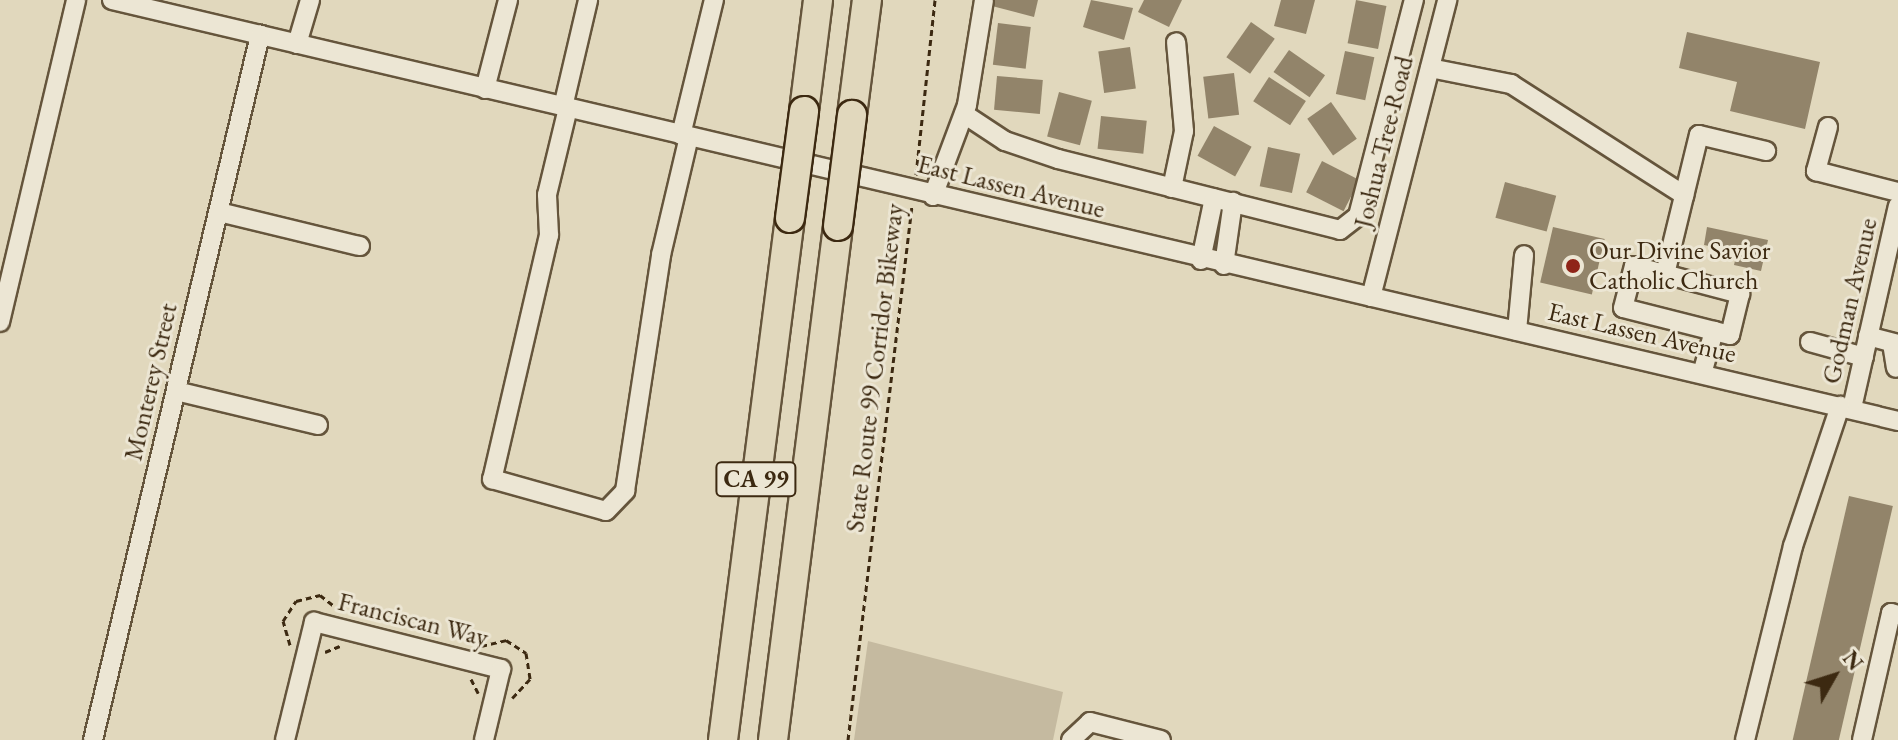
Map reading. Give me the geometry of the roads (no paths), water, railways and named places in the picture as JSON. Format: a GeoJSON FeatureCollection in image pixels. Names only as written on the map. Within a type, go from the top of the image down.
{"type":"FeatureCollection","features":[{"type":"Feature","properties":{"kind":"highway","name":"CA 99"},"geometry":{"type":"LineString","coordinates":[[723,740],[818,0]]}},
{"type":"Feature","properties":{"kind":"highway","name":"CA 99"},"geometry":{"type":"LineString","coordinates":[[773,740],[867,0]]}},
{"type":"Feature","properties":{"kind":"street"},"geometry":{"type":"LineString","coordinates":[[0,322],[76,0]]}},
{"type":"Feature","properties":{"kind":"street","name":"East Lassen Avenue"},"geometry":{"type":"LineString","coordinates":[[112,0],[190,9],[260,35],[297,44],[1201,260],[1898,421]]}},
{"type":"Feature","properties":{"kind":"street"},"geometry":{"type":"LineString","coordinates":[[297,44],[310,0]]}},
{"type":"Feature","properties":{"kind":"street"},"geometry":{"type":"LineString","coordinates":[[485,89],[508,0]]}},
{"type":"Feature","properties":{"kind":"street"},"geometry":{"type":"LineString","coordinates":[[588,0],[547,195],[549,235],[492,479],[606,511],[625,491],[661,255],[714,0]]}},
{"type":"Feature","properties":{"kind":"street"},"geometry":{"type":"LineString","coordinates":[[933,196],[964,114],[984,0]]}},
{"type":"Feature","properties":{"kind":"street"},"geometry":{"type":"LineString","coordinates":[[964,114],[1005,141],[1172,188],[1340,230],[1349,226],[1414,0]]}},
{"type":"Feature","properties":{"kind":"street","name":"Joshua Tree Road"},"geometry":{"type":"LineString","coordinates":[[1371,297],[1447,0]]}},
{"type":"Feature","properties":{"kind":"street","name":"Monterey Street"},"geometry":{"type":"LineString","coordinates":[[93,740],[260,35]]}},
{"type":"Feature","properties":{"kind":"street"},"geometry":{"type":"LineString","coordinates":[[1172,188],[1184,131],[1176,42]]}},
{"type":"Feature","properties":{"kind":"street"},"geometry":{"type":"LineString","coordinates":[[1430,68],[1511,84],[1684,195]]}},
{"type":"Feature","properties":{"kind":"street"},"geometry":{"type":"LineString","coordinates":[[1828,127],[1816,171],[1898,192]]}},
{"type":"Feature","properties":{"kind":"street"},"geometry":{"type":"LineString","coordinates":[[1665,274],[1699,135],[1766,151]]}},
{"type":"Feature","properties":{"kind":"street"},"geometry":{"type":"LineString","coordinates":[[1201,260],[1214,198]]}},
{"type":"Feature","properties":{"kind":"street"},"geometry":{"type":"LineString","coordinates":[[1224,265],[1233,202]]}},
{"type":"Feature","properties":{"kind":"street","name":"Godman Avenue"},"geometry":{"type":"LineString","coordinates":[[1745,740],[1793,546],[1864,357],[1898,206]]}},
{"type":"Feature","properties":{"kind":"street"},"geometry":{"type":"LineString","coordinates":[[219,212],[360,246]]}},
{"type":"Feature","properties":{"kind":"street"},"geometry":{"type":"LineString","coordinates":[[1517,331],[1524,255]]}},
{"type":"Feature","properties":{"kind":"street"},"geometry":{"type":"LineString","coordinates":[[1634,266],[1740,294],[1730,335],[1714,331],[1623,308],[1634,266]]}},
{"type":"Feature","properties":{"kind":"street"},"geometry":{"type":"LineString","coordinates":[[1702,374],[1714,331]]}},
{"type":"Feature","properties":{"kind":"street"},"geometry":{"type":"LineString","coordinates":[[1868,336],[1895,344],[1896,368]]}},
{"type":"Feature","properties":{"kind":"street"},"geometry":{"type":"LineString","coordinates":[[1810,342],[1864,357]]}},
{"type":"Feature","properties":{"kind":"street"},"geometry":{"type":"LineString","coordinates":[[176,391],[318,425]]}},
{"type":"Feature","properties":{"kind":"street"},"geometry":{"type":"LineString","coordinates":[[1862,740],[1891,613],[1898,615]]}},
{"type":"Feature","properties":{"kind":"street","name":"Franciscan Way"},"geometry":{"type":"LineString","coordinates":[[285,740],[314,622],[501,669],[484,740]]}},
{"type":"Feature","properties":{"kind":"street"},"geometry":{"type":"LineString","coordinates":[[1071,740],[1090,722],[1161,740]]}},
{"type":"Feature","properties":{"kind":"place","name":"Our Divine Savior Catholic Church"},"geometry":{"type":"Point","coordinates":[1573,266]}}]}
